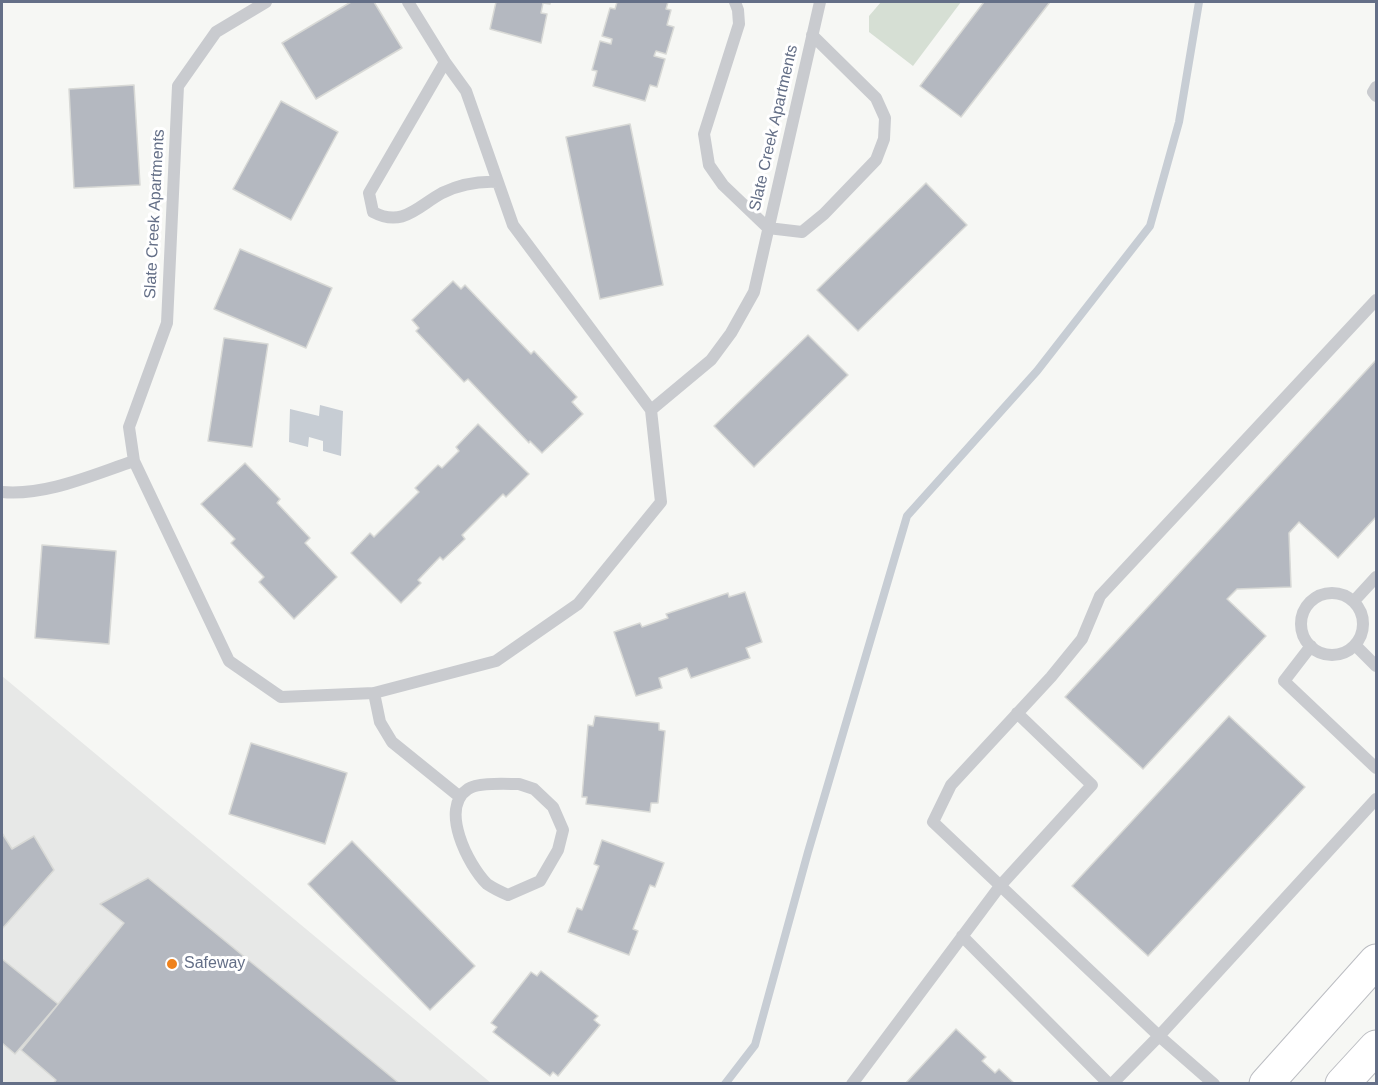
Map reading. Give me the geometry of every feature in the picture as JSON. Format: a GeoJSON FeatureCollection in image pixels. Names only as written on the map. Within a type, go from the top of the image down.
{"type":"FeatureCollection","features":[{"type":"Feature","properties":{"kind":"main road"},"geometry":{"type":"LineString","coordinates":[[1266,1083],[1377,961]]}},
{"type":"Feature","properties":{"kind":"main road"},"geometry":{"type":"LineString","coordinates":[[1342,1083],[1377,1047]]}},
{"type":"Feature","properties":{"kind":"lane","name":"Slate Creek Apartments"},"geometry":{"type":"LineString","coordinates":[[266,2],[216,32],[178,86],[167,323],[129,427],[134,461],[229,661],[282,698],[374,693],[496,661],[578,604],[661,502],[651,410],[711,360],[731,333],[754,292],[820,2]]}},
{"type":"Feature","properties":{"kind":"lane","name":"Slate Creek Apartments"},"geometry":{"type":"LineString","coordinates":[[735,2],[738,10],[738,24],[704,134],[709,165],[723,185],[768,228],[802,231],[824,214],[876,160],[884,139],[885,118],[876,98],[812,35]]}},
{"type":"Feature","properties":{"kind":"lane"},"geometry":{"type":"LineString","coordinates":[[412,4],[445,62],[466,91],[513,225],[651,410]]}},
{"type":"Feature","properties":{"kind":"lane"},"geometry":{"type":"LineString","coordinates":[[445,62],[369,193],[373,212],[384,217],[409,216],[442,193],[474,181],[497,182]]}},
{"type":"Feature","properties":{"kind":"lane"},"geometry":{"type":"LineString","coordinates":[[1377,87],[1373,92],[1377,96]]}},
{"type":"Feature","properties":{"kind":"lane"},"geometry":{"type":"LineString","coordinates":[[1214,1083],[1159,1036],[933,822],[951,785],[1082,639],[1100,596],[1377,300]]}},
{"type":"Feature","properties":{"kind":"lane"},"geometry":{"type":"LineString","coordinates":[[2,492],[18,494],[47,489],[134,461]]}},
{"type":"Feature","properties":{"kind":"lane"},"geometry":{"type":"LineString","coordinates":[[1354,601],[1377,577]]}},
{"type":"Feature","properties":{"kind":"lane"},"geometry":{"type":"LineString","coordinates":[[1331,593],[1343,595],[1354,601],[1363,622],[1361,634],[1355,645],[1345,652],[1333,655],[1321,653],[1311,646],[1304,637],[1301,625],[1303,613],[1310,602],[1320,595],[1331,593]]}},
{"type":"Feature","properties":{"kind":"lane"},"geometry":{"type":"LineString","coordinates":[[1355,645],[1377,666]]}},
{"type":"Feature","properties":{"kind":"lane"},"geometry":{"type":"LineString","coordinates":[[1311,646],[1284,681],[1377,768]]}},
{"type":"Feature","properties":{"kind":"lane"},"geometry":{"type":"LineString","coordinates":[[374,693],[381,722],[392,742],[460,797]]}},
{"type":"Feature","properties":{"kind":"lane"},"geometry":{"type":"LineString","coordinates":[[852,1083],[1000,886],[1092,785],[1017,713]]}},
{"type":"Feature","properties":{"kind":"lane"},"geometry":{"type":"LineString","coordinates":[[519,784],[534,789],[553,807],[563,830],[558,850],[540,881],[508,895],[488,884],[473,864],[455,826],[456,804],[460,797],[469,788],[519,784]]}},
{"type":"Feature","properties":{"kind":"lane"},"geometry":{"type":"LineString","coordinates":[[962,936],[1110,1083],[1159,1036],[1377,800]]}},
{"type":"Feature","properties":{"kind":"shaded area"},"geometry":{"type":"Polygon","coordinates":[[[881,2],[961,2],[913,66],[869,32],[869,16],[881,2]]]}},
{"type":"Feature","properties":{"kind":"shaded area"},"geometry":{"type":"Polygon","coordinates":[[[320,405],[343,411],[341,456],[323,451],[323,441],[309,437],[308,447],[289,442],[290,409],[319,416],[320,405]]]}},
{"type":"Feature","properties":{"kind":"shaded area"},"geometry":{"type":"Polygon","coordinates":[[[2,676],[491,1083],[2,1083],[2,676]]]}},
{"type":"Feature","properties":{"kind":"building"},"geometry":{"type":"Polygon","coordinates":[[[351,2],[374,2],[402,48],[316,99],[282,43],[351,2]]]}},
{"type":"Feature","properties":{"kind":"building"},"geometry":{"type":"Polygon","coordinates":[[[496,2],[550,2],[550,4],[543,3],[541,13],[547,14],[541,43],[490,29],[496,2]]]}},
{"type":"Feature","properties":{"kind":"building"},"geometry":{"type":"Polygon","coordinates":[[[617,2],[668,2],[666,9],[671,10],[667,25],[674,27],[666,54],[656,51],[654,56],[665,59],[657,87],[650,85],[645,101],[593,86],[597,71],[592,70],[600,41],[611,44],[612,39],[602,36],[610,8],[615,9],[617,2]]]}},
{"type":"Feature","properties":{"kind":"building"},"geometry":{"type":"Polygon","coordinates":[[[984,2],[1050,2],[961,117],[920,86],[984,2]]]}},
{"type":"Feature","properties":{"kind":"building"},"geometry":{"type":"Polygon","coordinates":[[[134,85],[140,185],[74,188],[69,89],[134,85]]]}},
{"type":"Feature","properties":{"kind":"building"},"geometry":{"type":"Polygon","coordinates":[[[281,101],[338,132],[291,220],[233,189],[281,101]]]}},
{"type":"Feature","properties":{"kind":"building"},"geometry":{"type":"Polygon","coordinates":[[[630,124],[663,285],[600,299],[566,137],[630,124]]]}},
{"type":"Feature","properties":{"kind":"building"},"geometry":{"type":"Polygon","coordinates":[[[926,183],[967,225],[858,331],[817,290],[926,183]]]}},
{"type":"Feature","properties":{"kind":"building"},"geometry":{"type":"Polygon","coordinates":[[[240,249],[332,288],[306,348],[214,309],[240,249]]]}},
{"type":"Feature","properties":{"kind":"building"},"geometry":{"type":"Polygon","coordinates":[[[453,281],[461,289],[465,285],[531,354],[534,351],[577,397],[572,402],[583,414],[542,453],[530,441],[529,443],[468,379],[464,382],[416,331],[419,328],[412,320],[453,281]]]}},
{"type":"Feature","properties":{"kind":"building"},"geometry":{"type":"Polygon","coordinates":[[[808,335],[848,375],[754,467],[714,426],[808,335]]]}},
{"type":"Feature","properties":{"kind":"building"},"geometry":{"type":"Polygon","coordinates":[[[224,338],[268,344],[252,447],[208,441],[224,338]]]}},
{"type":"Feature","properties":{"kind":"building"},"geometry":{"type":"Polygon","coordinates":[[[1376,360],[1376,517],[1338,558],[1299,522],[1289,533],[1291,587],[1237,589],[1227,599],[1266,636],[1143,769],[1065,697],[1376,360]]]}},
{"type":"Feature","properties":{"kind":"building"},"geometry":{"type":"Polygon","coordinates":[[[478,424],[529,474],[506,497],[503,494],[462,535],[465,539],[443,560],[440,557],[418,580],[421,583],[401,603],[351,553],[370,533],[374,537],[419,492],[415,488],[438,465],[442,468],[459,451],[456,447],[478,424]]]}},
{"type":"Feature","properties":{"kind":"building"},"geometry":{"type":"Polygon","coordinates":[[[245,463],[280,499],[277,503],[310,538],[305,543],[337,577],[294,619],[259,582],[264,577],[231,543],[235,539],[201,504],[245,463]]]}},
{"type":"Feature","properties":{"kind":"building"},"geometry":{"type":"Polygon","coordinates":[[[42,545],[116,551],[109,644],[35,638],[42,545]]]}},
{"type":"Feature","properties":{"kind":"building"},"geometry":{"type":"Polygon","coordinates":[[[745,592],[762,642],[746,648],[750,658],[691,678],[687,668],[659,678],[662,688],[636,696],[614,632],[640,623],[642,627],[668,618],[666,614],[728,593],[729,597],[745,592]]]}},
{"type":"Feature","properties":{"kind":"building"},"geometry":{"type":"Polygon","coordinates":[[[595,716],[659,723],[659,730],[665,731],[658,803],[651,803],[650,812],[586,804],[587,797],[582,797],[588,725],[593,726],[595,716]]]}},
{"type":"Feature","properties":{"kind":"building"},"geometry":{"type":"Polygon","coordinates":[[[1229,716],[1305,787],[1148,956],[1072,886],[1229,716]]]}},
{"type":"Feature","properties":{"kind":"building"},"geometry":{"type":"Polygon","coordinates":[[[251,743],[347,773],[325,844],[229,814],[251,743]]]}},
{"type":"Feature","properties":{"kind":"building"},"geometry":{"type":"Polygon","coordinates":[[[2,833],[12,849],[34,836],[54,870],[2,929],[2,833]]]}},
{"type":"Feature","properties":{"kind":"building"},"geometry":{"type":"Polygon","coordinates":[[[602,840],[664,863],[655,887],[650,885],[633,929],[638,931],[629,955],[568,932],[577,908],[582,910],[599,866],[594,864],[602,840]]]}},
{"type":"Feature","properties":{"kind":"building"},"geometry":{"type":"Polygon","coordinates":[[[352,841],[475,966],[430,1010],[308,884],[352,841]]]}},
{"type":"Feature","properties":{"kind":"building","name":"Safeway"},"geometry":{"type":"Polygon","coordinates":[[[148,878],[400,1084],[53,1084],[56,1080],[21,1050],[124,923],[100,904],[148,878]]]}},
{"type":"Feature","properties":{"kind":"building"},"geometry":{"type":"Polygon","coordinates":[[[2,959],[58,1004],[15,1054],[2,1043],[2,959]]]}},
{"type":"Feature","properties":{"kind":"building"},"geometry":{"type":"Polygon","coordinates":[[[541,971],[598,1016],[594,1020],[600,1025],[558,1076],[553,1072],[550,1076],[493,1032],[497,1027],[491,1023],[531,972],[537,976],[541,971]]]}},
{"type":"Feature","properties":{"kind":"building"},"geometry":{"type":"Polygon","coordinates":[[[956,1029],[986,1057],[982,1061],[995,1073],[999,1069],[1015,1084],[905,1084],[956,1029]]]}},
{"type":"Feature","properties":{"kind":"waterway"},"geometry":{"type":"LineString","coordinates":[[725,1084],[755,1045],[808,852],[907,516],[1037,371],[1150,226],[1179,122],[1199,2]]}},
{"type":"Feature","properties":{"kind":"place","name":"Safeway"},"geometry":{"type":"Point","coordinates":[172,964]}}]}
